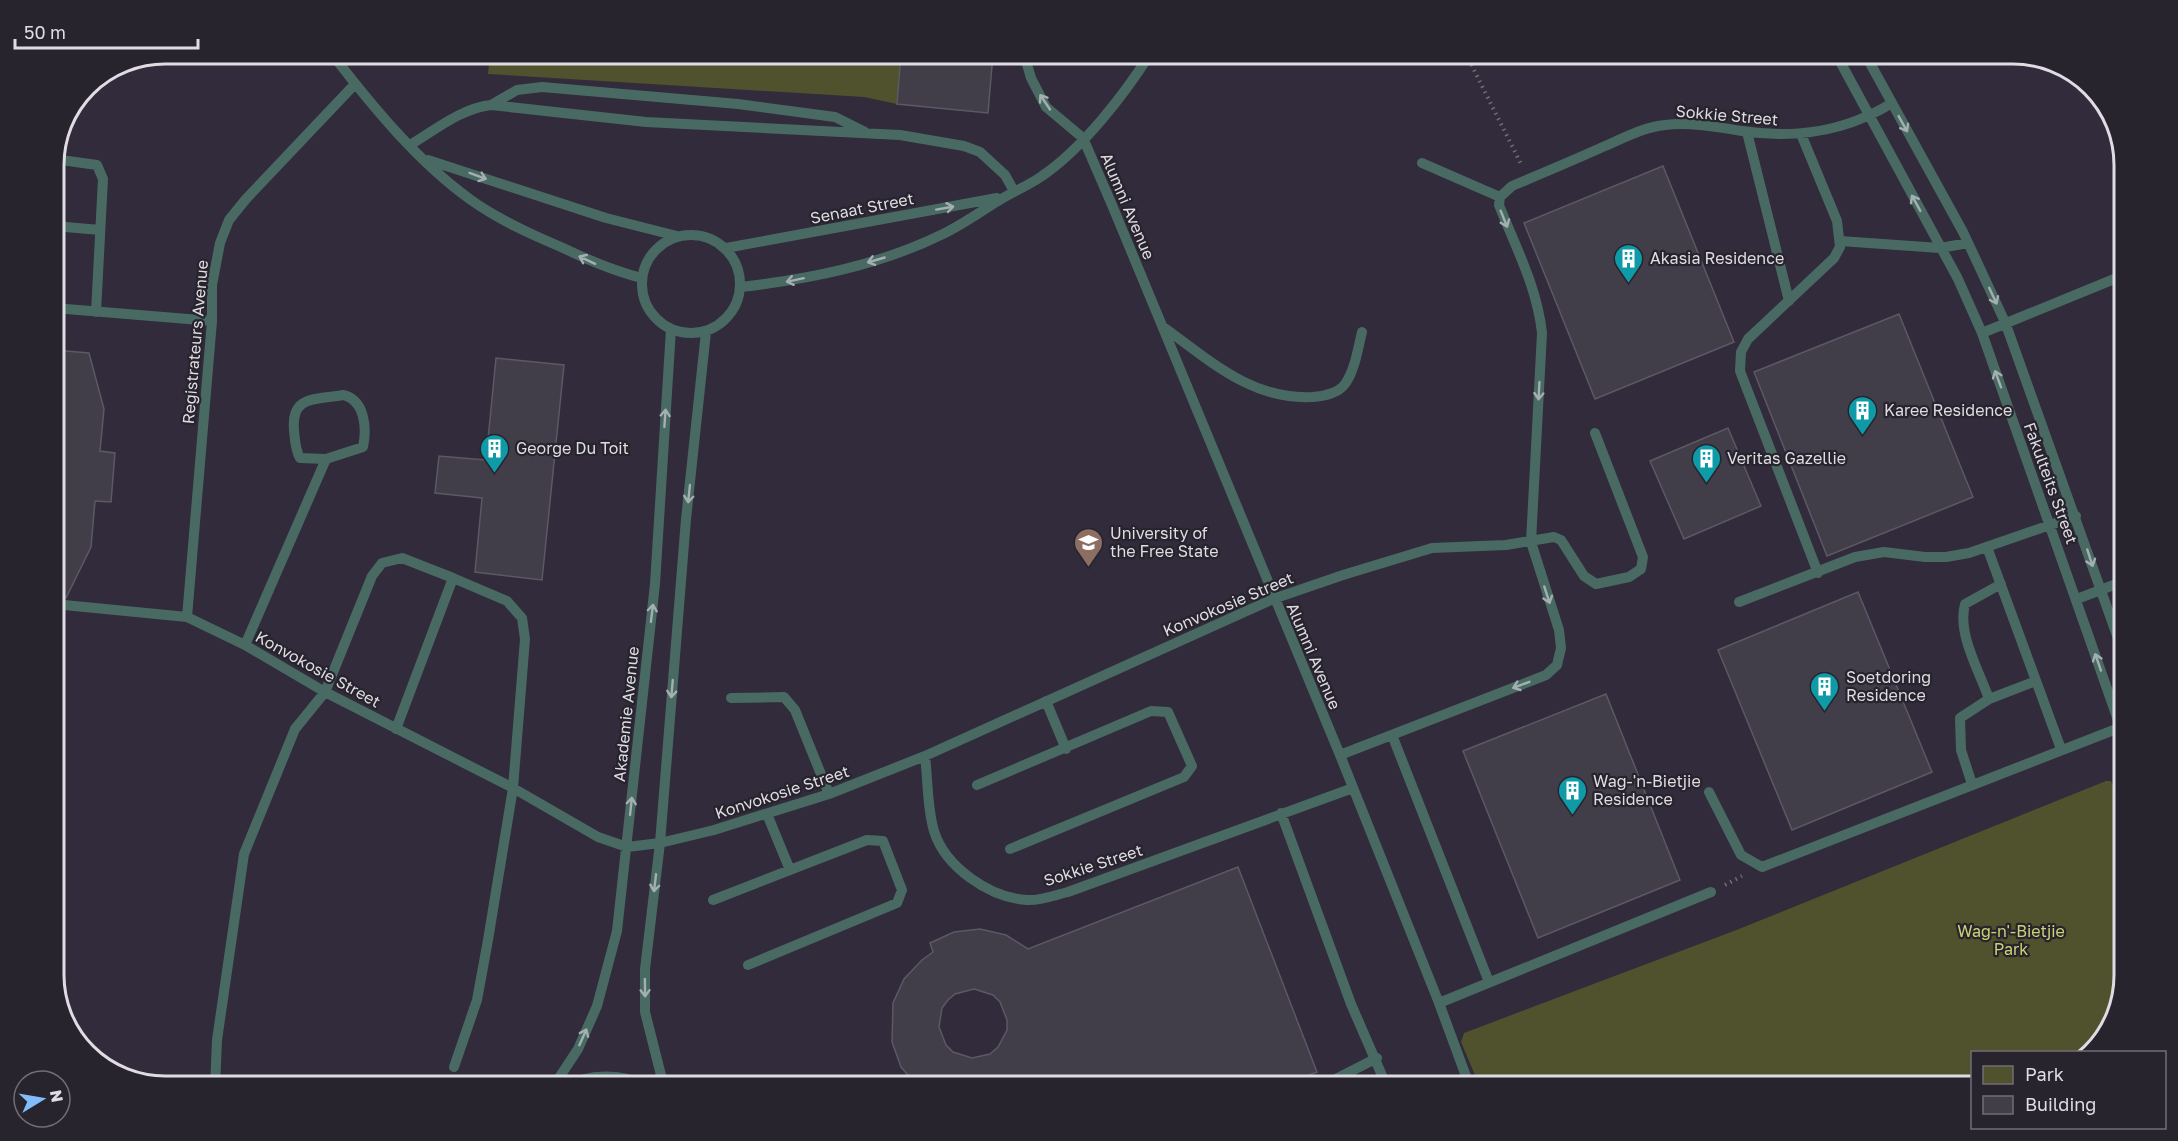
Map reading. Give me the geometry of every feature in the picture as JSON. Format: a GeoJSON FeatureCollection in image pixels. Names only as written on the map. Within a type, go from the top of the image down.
{"type":"FeatureCollection","features":[{"type":"Feature","properties":{"kind":"lane"},"geometry":{"type":"LineString","coordinates":[[340,64],[422,158],[471,200],[513,226],[608,270],[642,278]]}},
{"type":"Feature","properties":{"kind":"lane"},"geometry":{"type":"LineString","coordinates":[[1027,64],[1031,78],[1046,107],[1083,138]]}},
{"type":"Feature","properties":{"kind":"lane","name":"Senaat Street"},"geometry":{"type":"LineString","coordinates":[[741,287],[785,282],[896,254],[945,233],[1042,176],[1083,138],[1130,86],[1144,64]]}},
{"type":"Feature","properties":{"kind":"lane","name":"Fakulteits Street"},"geometry":{"type":"LineString","coordinates":[[1841,64],[1958,279],[1982,333],[2114,703]]}},
{"type":"Feature","properties":{"kind":"lane","name":"Fakulteits Street"},"geometry":{"type":"LineString","coordinates":[[1870,64],[1968,243],[2005,322],[2114,627]]}},
{"type":"Feature","properties":{"kind":"lane","name":"Registrateurs Avenue"},"geometry":{"type":"LineString","coordinates":[[187,617],[212,321],[212,285],[220,243],[229,220],[246,199],[356,84]]}},
{"type":"Feature","properties":{"kind":"lane"},"geometry":{"type":"LineString","coordinates":[[490,105],[518,90],[542,87],[738,104],[835,117],[868,133]]}},
{"type":"Feature","properties":{"kind":"lane","name":"Sokkie Street"},"geometry":{"type":"LineString","coordinates":[[1500,196],[1512,186],[1637,132],[1663,125],[1694,124],[1747,132],[1801,134],[1838,129],[1869,118],[1892,104]]}},
{"type":"Feature","properties":{"kind":"lane"},"geometry":{"type":"LineString","coordinates":[[410,145],[462,114],[478,106],[490,105],[645,122],[900,135],[964,146],[980,152],[994,164],[1014,191]]}},
{"type":"Feature","properties":{"kind":"lane"},"geometry":{"type":"LineString","coordinates":[[1747,132],[1789,301]]}},
{"type":"Feature","properties":{"kind":"lane"},"geometry":{"type":"LineString","coordinates":[[1801,134],[1837,221],[1840,247],[1834,258],[1748,339],[1741,352],[1740,371],[1818,573]]}},
{"type":"Feature","properties":{"kind":"lane","name":"Alumni Avenue"},"geometry":{"type":"LineString","coordinates":[[1083,138],[1273,599],[1340,755],[1439,1002],[1466,1076]]}},
{"type":"Feature","properties":{"kind":"lane"},"geometry":{"type":"LineString","coordinates":[[422,158],[595,214],[677,236],[703,236],[726,248],[740,273],[741,287],[738,302],[731,315],[706,332],[695,334],[671,329],[658,321],[648,309],[643,294],[642,278],[650,256],[667,241],[677,236]]}},
{"type":"Feature","properties":{"kind":"lane"},"geometry":{"type":"LineString","coordinates":[[65,160],[98,165],[103,179],[96,312]]}},
{"type":"Feature","properties":{"kind":"lane"},"geometry":{"type":"LineString","coordinates":[[1340,755],[1546,675],[1557,665],[1562,648],[1559,630],[1531,542],[1542,333],[1535,292],[1499,206],[1500,196],[1422,163]]}},
{"type":"Feature","properties":{"kind":"lane","name":"Senaat Street"},"geometry":{"type":"LineString","coordinates":[[726,248],[1003,197]]}},
{"type":"Feature","properties":{"kind":"lane"},"geometry":{"type":"LineString","coordinates":[[65,227],[100,230]]}},
{"type":"Feature","properties":{"kind":"lane"},"geometry":{"type":"LineString","coordinates":[[1840,241],[1940,248],[1968,243]]}},
{"type":"Feature","properties":{"kind":"lane"},"geometry":{"type":"LineString","coordinates":[[1982,333],[2113,279]]}},
{"type":"Feature","properties":{"kind":"lane"},"geometry":{"type":"LineString","coordinates":[[65,309],[212,321]]}},
{"type":"Feature","properties":{"kind":"lane"},"geometry":{"type":"LineString","coordinates":[[1162,326],[1227,374],[1258,389],[1292,398],[1320,396],[1338,391],[1345,384],[1353,367],[1362,332]]}},
{"type":"Feature","properties":{"kind":"lane","name":"Akademie Avenue"},"geometry":{"type":"LineString","coordinates":[[560,1076],[578,1049],[597,1006],[616,931],[655,584],[671,329]]}},
{"type":"Feature","properties":{"kind":"lane"},"geometry":{"type":"LineString","coordinates":[[661,1076],[645,1012],[645,969],[660,843],[687,519],[706,332]]}},
{"type":"Feature","properties":{"kind":"lane"},"geometry":{"type":"LineString","coordinates":[[245,645],[326,459],[363,447],[365,437],[360,406],[352,397],[343,395],[303,402],[292,414],[297,452],[300,458],[326,459]]}},
{"type":"Feature","properties":{"kind":"lane","name":"Konvokosie Street"},"geometry":{"type":"LineString","coordinates":[[65,605],[187,617],[245,645],[325,692],[513,788],[598,837],[627,846],[660,843],[767,814],[829,794],[925,756],[1273,599],[1432,548],[1531,542],[1554,537],[1562,540],[1584,576],[1596,584],[1629,577],[1641,569],[1643,557],[1595,433]]}},
{"type":"Feature","properties":{"kind":"lane"},"geometry":{"type":"LineString","coordinates":[[1739,603],[1869,554],[1884,552],[1946,557],[1987,547],[2076,516]]}},
{"type":"Feature","properties":{"kind":"lane"},"geometry":{"type":"LineString","coordinates":[[1987,547],[2061,749]]}},
{"type":"Feature","properties":{"kind":"lane"},"geometry":{"type":"LineString","coordinates":[[215,1076],[217,1040],[244,854],[295,729],[325,692],[372,576],[382,563],[402,558],[507,601],[522,618],[525,639],[513,788],[477,1000],[454,1066]]}},
{"type":"Feature","properties":{"kind":"lane"},"geometry":{"type":"LineString","coordinates":[[396,729],[453,578]]}},
{"type":"Feature","properties":{"kind":"lane"},"geometry":{"type":"LineString","coordinates":[[1989,699],[1964,631],[1962,614],[1965,604],[2001,584]]}},
{"type":"Feature","properties":{"kind":"lane"},"geometry":{"type":"LineString","coordinates":[[2077,599],[2114,585]]}},
{"type":"Feature","properties":{"kind":"lane"},"geometry":{"type":"LineString","coordinates":[[1972,784],[1961,750],[1960,718],[1989,699],[2036,681]]}},
{"type":"Feature","properties":{"kind":"lane"},"geometry":{"type":"LineString","coordinates":[[731,698],[784,697],[795,710],[829,794]]}},
{"type":"Feature","properties":{"kind":"lane"},"geometry":{"type":"LineString","coordinates":[[1046,701],[1066,749]]}},
{"type":"Feature","properties":{"kind":"lane"},"geometry":{"type":"LineString","coordinates":[[977,785],[1151,711],[1167,712],[1192,766],[1184,777],[1010,849]]}},
{"type":"Feature","properties":{"kind":"lane"},"geometry":{"type":"LineString","coordinates":[[1709,792],[1741,855],[1762,867],[2061,749],[2114,733]]}},
{"type":"Feature","properties":{"kind":"lane"},"geometry":{"type":"LineString","coordinates":[[1392,735],[1489,981]]}},
{"type":"Feature","properties":{"kind":"lane","name":"Sokkie Street"},"geometry":{"type":"LineString","coordinates":[[925,756],[934,831],[951,860],[974,880],[1000,895],[1029,900],[1068,892],[1353,788]]}},
{"type":"Feature","properties":{"kind":"lane"},"geometry":{"type":"LineString","coordinates":[[1281,813],[1351,1004],[1383,1076]]}},
{"type":"Feature","properties":{"kind":"lane"},"geometry":{"type":"LineString","coordinates":[[767,814],[790,870]]}},
{"type":"Feature","properties":{"kind":"lane"},"geometry":{"type":"LineString","coordinates":[[713,900],[867,840],[883,841],[902,890],[897,903],[748,964]]}},
{"type":"Feature","properties":{"kind":"lane"},"geometry":{"type":"LineString","coordinates":[[1439,1002],[1711,892]]}},
{"type":"Feature","properties":{"kind":"lane"},"geometry":{"type":"LineString","coordinates":[[1342,1076],[1377,1058]]}},
{"type":"Feature","properties":{"kind":"path"},"geometry":{"type":"LineString","coordinates":[[1471,64],[1529,179]]}},
{"type":"Feature","properties":{"kind":"path"},"geometry":{"type":"LineString","coordinates":[[1711,892],[1762,867]]}},
{"type":"Feature","properties":{"kind":"shaded area","name":"University of the Free State"},"geometry":{"type":"Polygon","coordinates":[[[166,64],[2012,64],[2032,66],[2057,75],[2079,90],[2096,109],[2108,133],[2113,159],[2114,975],[2113,989],[2103,1020],[2096,1032],[2079,1051],[1971,1051],[1971,1076],[152,1076],[121,1066],[99,1051],[82,1032],[70,1008],[65,982],[65,159],[68,140],[85,104],[115,78],[133,70],[166,64]]]}},
{"type":"Feature","properties":{"kind":"green space"},"geometry":{"type":"Polygon","coordinates":[[[489,64],[900,64],[897,104],[864,97],[488,74],[489,64]]]}},
{"type":"Feature","properties":{"kind":"green space","name":"Wag-n'-Bietjie Park"},"geometry":{"type":"Polygon","coordinates":[[[2106,781],[2111,781],[2114,788],[2113,989],[2103,1020],[2096,1032],[2079,1051],[1971,1051],[1971,1076],[1475,1076],[1461,1042],[1464,1033],[1739,929],[2106,781]]]}},
{"type":"Feature","properties":{"kind":"building"},"geometry":{"type":"Polygon","coordinates":[[[900,64],[992,64],[988,113],[897,104],[900,64]]]}},
{"type":"Feature","properties":{"kind":"building","name":"Akasia Residence"},"geometry":{"type":"Polygon","coordinates":[[[1663,166],[1734,342],[1595,399],[1524,223],[1663,166]]]}},
{"type":"Feature","properties":{"kind":"building","name":"Karee Residence"},"geometry":{"type":"Polygon","coordinates":[[[1899,314],[1973,497],[1827,556],[1754,372],[1899,314]]]}},
{"type":"Feature","properties":{"kind":"building"},"geometry":{"type":"Polygon","coordinates":[[[65,351],[89,353],[104,409],[100,451],[115,453],[111,502],[95,501],[91,547],[66,598],[65,351]]]}},
{"type":"Feature","properties":{"kind":"building","name":"George Du Toit"},"geometry":{"type":"Polygon","coordinates":[[[496,358],[564,365],[542,580],[475,572],[482,498],[435,493],[439,456],[486,460],[496,358]]]}},
{"type":"Feature","properties":{"kind":"building","name":"Veritas Gazellie"},"geometry":{"type":"Polygon","coordinates":[[[1728,428],[1761,506],[1684,539],[1650,461],[1728,428]]]}},
{"type":"Feature","properties":{"kind":"building","name":"Soetdoring Residence"},"geometry":{"type":"Polygon","coordinates":[[[1858,592],[1932,772],[1792,830],[1718,650],[1858,592]]]}},
{"type":"Feature","properties":{"kind":"building","name":"Wag-'n-Bietjie Residence"},"geometry":{"type":"Polygon","coordinates":[[[1606,694],[1680,880],[1538,938],[1463,751],[1606,694]]]}},
{"type":"Feature","properties":{"kind":"building"},"geometry":{"type":"Polygon","coordinates":[[[1238,867],[1317,1072],[1306,1076],[909,1076],[901,1067],[892,1042],[893,1003],[904,979],[933,952],[930,943],[954,932],[980,929],[1006,935],[1028,949],[1238,867]],[[974,989],[955,994],[942,1008],[939,1027],[946,1045],[953,1052],[972,1058],[990,1054],[998,1047],[1007,1030],[1007,1020],[1000,1002],[993,995],[974,989]]]}},
{"type":"Feature","properties":{"kind":"place","name":"Akasia Residence"},"geometry":{"type":"Point","coordinates":[1629,284]}},
{"type":"Feature","properties":{"kind":"place","name":"Karee Residence"},"geometry":{"type":"Point","coordinates":[1863,436]}},
{"type":"Feature","properties":{"kind":"place","name":"George Du Toit"},"geometry":{"type":"Point","coordinates":[495,474]}},
{"type":"Feature","properties":{"kind":"place","name":"Veritas Gazellie"},"geometry":{"type":"Point","coordinates":[1706,484]}},
{"type":"Feature","properties":{"kind":"place","name":"University of the Free State"},"geometry":{"type":"Point","coordinates":[1089,568]}},
{"type":"Feature","properties":{"kind":"place","name":"Soetdoring Residence"},"geometry":{"type":"Point","coordinates":[1825,712]}},
{"type":"Feature","properties":{"kind":"place","name":"Wag-'n-Bietjie Residence"},"geometry":{"type":"Point","coordinates":[1572,816]}}]}
